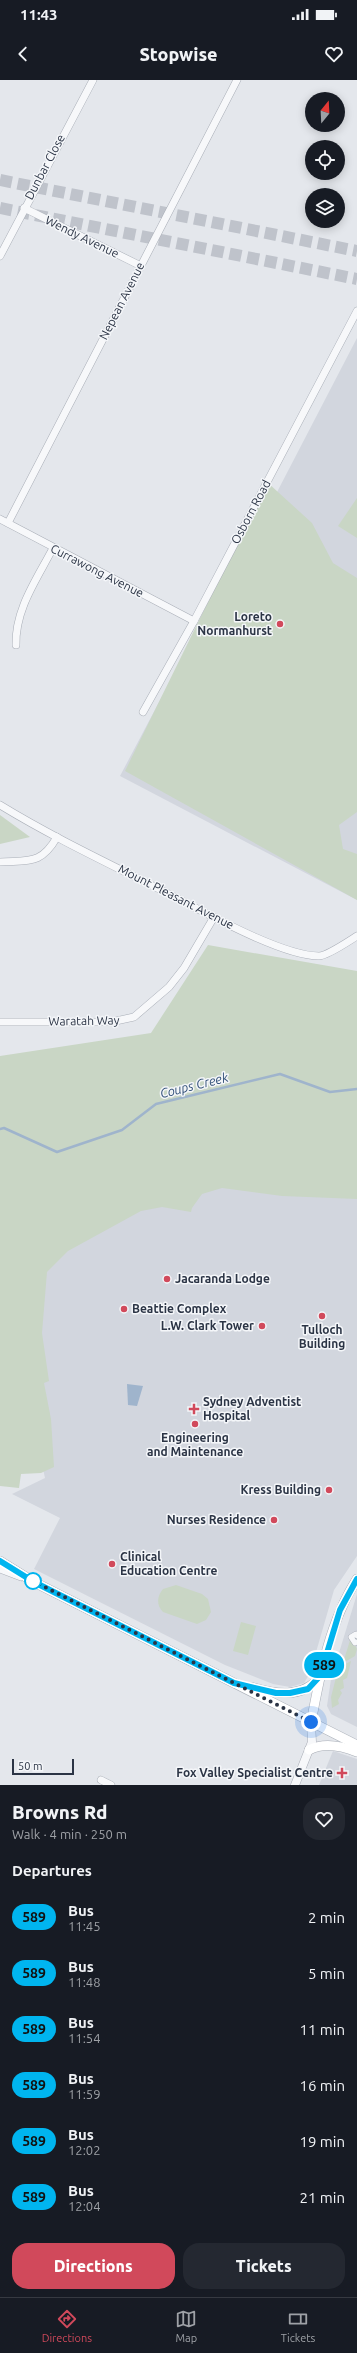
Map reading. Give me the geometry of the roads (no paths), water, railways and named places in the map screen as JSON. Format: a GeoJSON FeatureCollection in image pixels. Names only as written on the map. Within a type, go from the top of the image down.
{"type":"FeatureCollection","features":[{"type":"Feature","properties":{"kind":"main road"},"geometry":{"type":"LineString","coordinates":[[0,1561],[34,1582],[357,1745]]}},
{"type":"Feature","properties":{"kind":"main road"},"geometry":{"type":"LineString","coordinates":[[311,1722],[320,1676],[340,1610],[357,1579]]}},
{"type":"Feature","properties":{"kind":"main road"},"geometry":{"type":"LineString","coordinates":[[234,1683],[261,1690],[290,1693],[308,1689],[320,1676]]}},
{"type":"Feature","properties":{"kind":"main road"},"geometry":{"type":"LineString","coordinates":[[309,1750],[319,1746],[333,1746],[357,1752]]}},
{"type":"Feature","properties":{"kind":"street","name":"Dunbar Close"},"geometry":{"type":"LineString","coordinates":[[0,256],[24,208],[93,80]]}},
{"type":"Feature","properties":{"kind":"street","name":"Nepean Avenue"},"geometry":{"type":"LineString","coordinates":[[8,523],[237,80]]}},
{"type":"Feature","properties":{"kind":"street","name":"Wendy Avenue"},"geometry":{"type":"LineString","coordinates":[[24,208],[141,266]]}},
{"type":"Feature","properties":{"kind":"street","name":"Osborn Road"},"geometry":{"type":"LineString","coordinates":[[143,712],[194,621],[357,312]]}},
{"type":"Feature","properties":{"kind":"street","name":"Currawong Avenue"},"geometry":{"type":"LineString","coordinates":[[0,519],[194,621]]}},
{"type":"Feature","properties":{"kind":"street"},"geometry":{"type":"LineString","coordinates":[[16,645],[16,627],[20,611],[53,548]]}},
{"type":"Feature","properties":{"kind":"street","name":"Mount Pleasant Avenue"},"geometry":{"type":"LineString","coordinates":[[0,805],[57,837],[214,917],[270,943],[301,953],[321,956],[357,936]]}},
{"type":"Feature","properties":{"kind":"street"},"geometry":{"type":"LineString","coordinates":[[0,862],[37,859],[47,853],[57,837]]}},
{"type":"Feature","properties":{"kind":"street","name":"Waratah Way"},"geometry":{"type":"LineString","coordinates":[[0,1022],[111,1022],[134,1017],[169,987],[214,917]]}},
{"type":"Feature","properties":{"kind":"street"},"geometry":{"type":"LineString","coordinates":[[0,1569],[34,1582]]}},
{"type":"Feature","properties":{"kind":"street"},"geometry":{"type":"LineString","coordinates":[[357,1636],[356,1634],[351,1637],[355,1643],[357,1642]]}},
{"type":"Feature","properties":{"kind":"street"},"geometry":{"type":"LineString","coordinates":[[295,1785],[312,1742],[311,1722]]}},
{"type":"Feature","properties":{"kind":"street"},"geometry":{"type":"LineString","coordinates":[[101,1780],[110,1785]]}},
{"type":"Feature","properties":{"kind":"water"},"geometry":{"type":"Polygon","coordinates":[[[127,1384],[143,1386],[137,1406],[128,1405],[127,1384]]]}},
{"type":"Feature","properties":{"kind":"waterway","name":"Coups Creek"},"geometry":{"type":"LineString","coordinates":[[0,1129],[4,1128],[57,1152],[122,1130],[156,1104],[280,1074],[330,1092],[357,1089]]}},
{"type":"Feature","properties":{"kind":"tunnel"},"geometry":{"type":"LineString","coordinates":[[0,180],[357,251]]}},
{"type":"Feature","properties":{"kind":"tunnel"},"geometry":{"type":"LineString","coordinates":[[0,208],[357,279]]}},
{"type":"Feature","properties":{"kind":"place","name":"Loreto Normanhurst"},"geometry":{"type":"Point","coordinates":[280,624]}},
{"type":"Feature","properties":{"kind":"place","name":"Jacaranda Lodge"},"geometry":{"type":"Point","coordinates":[167,1279]}},
{"type":"Feature","properties":{"kind":"place","name":"Beattie Complex"},"geometry":{"type":"Point","coordinates":[124,1309]}},
{"type":"Feature","properties":{"kind":"place","name":"Tulloch Building"},"geometry":{"type":"Point","coordinates":[322,1316]}},
{"type":"Feature","properties":{"kind":"place","name":"L.W. Clark Tower"},"geometry":{"type":"Point","coordinates":[262,1326]}},
{"type":"Feature","properties":{"kind":"place","name":"Sydney Adventist Hospital"},"geometry":{"type":"Point","coordinates":[194,1409]}},
{"type":"Feature","properties":{"kind":"place","name":"Engineering and Maintenance"},"geometry":{"type":"Point","coordinates":[195,1424]}},
{"type":"Feature","properties":{"kind":"place","name":"Kress Building"},"geometry":{"type":"Point","coordinates":[329,1490]}},
{"type":"Feature","properties":{"kind":"place","name":"Nurses Residence"},"geometry":{"type":"Point","coordinates":[274,1520]}},
{"type":"Feature","properties":{"kind":"place","name":"Clinical Education Centre"},"geometry":{"type":"Point","coordinates":[112,1564]}},
{"type":"Feature","properties":{"kind":"place","name":"Fox Valley Specialist Centre"},"geometry":{"type":"Point","coordinates":[342,1773]}}]}
